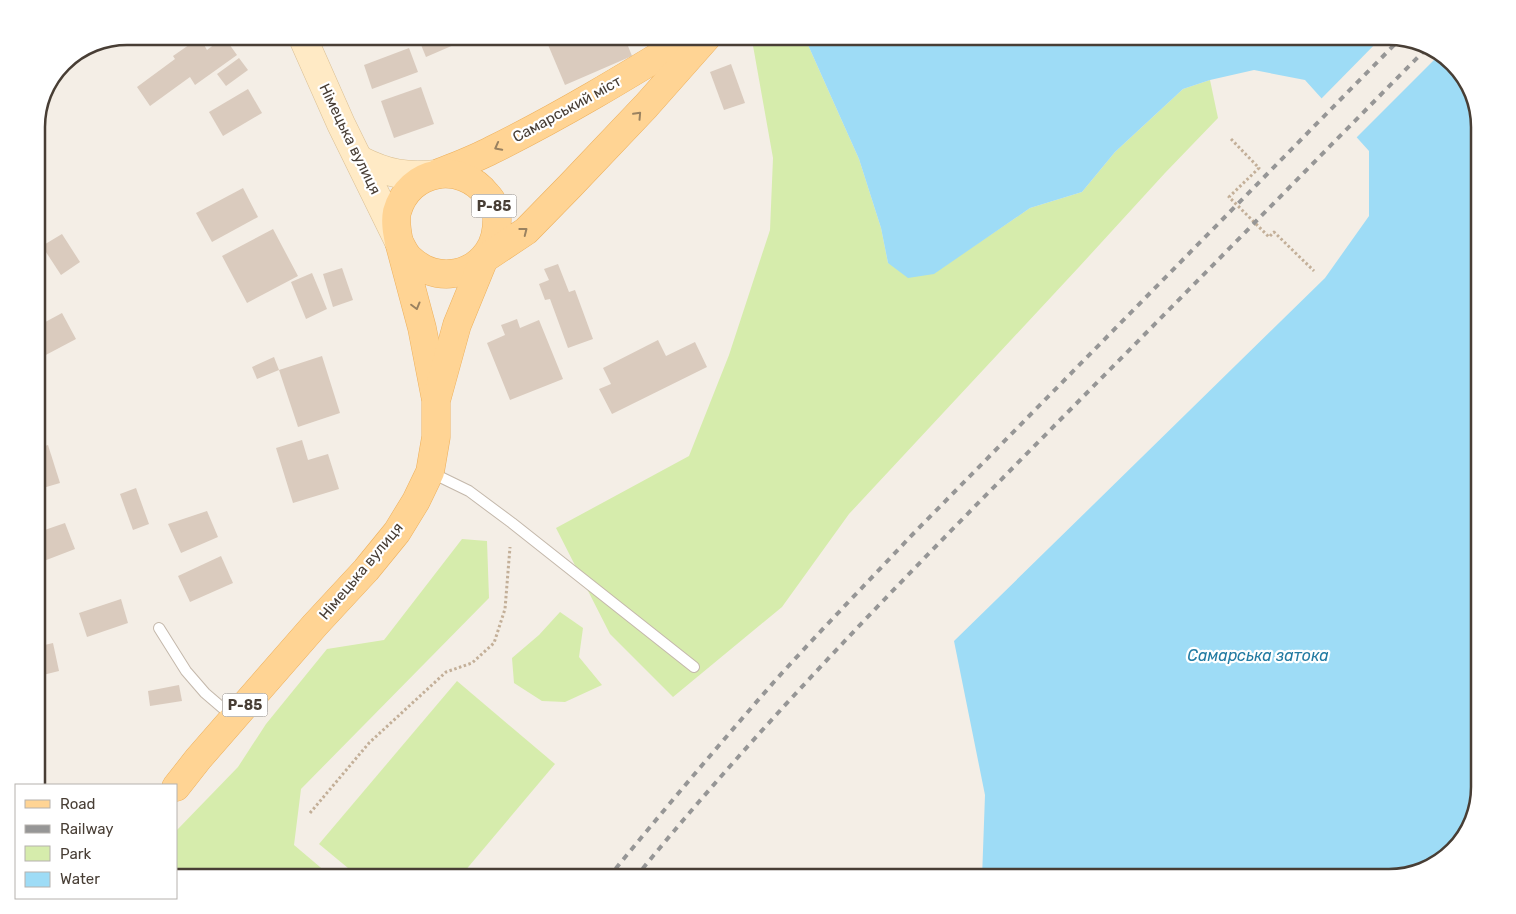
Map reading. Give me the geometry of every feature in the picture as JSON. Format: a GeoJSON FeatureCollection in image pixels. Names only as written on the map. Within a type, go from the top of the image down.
{"type":"FeatureCollection","features":[{"type":"Feature","properties":{"kind":"main road","name":"Німецька вулиця"},"geometry":{"type":"LineString","coordinates":[[306,45],[341,124],[399,242]]}},
{"type":"Feature","properties":{"kind":"main road","name":"Самарський міст"},"geometry":{"type":"LineString","coordinates":[[437,174],[491,151],[608,87],[677,45]]}},
{"type":"Feature","properties":{"kind":"main road"},"geometry":{"type":"LineString","coordinates":[[399,242],[408,257],[421,268],[437,274],[454,274],[470,269],[526,231],[640,113],[700,45]]}},
{"type":"Feature","properties":{"kind":"main road"},"geometry":{"type":"LineString","coordinates":[[360,160],[378,169],[398,174],[418,176],[437,174]]}},
{"type":"Feature","properties":{"kind":"main road"},"geometry":{"type":"LineString","coordinates":[[436,401],[422,328],[396,228],[397,213],[402,199],[417,183],[437,174]]}},
{"type":"Feature","properties":{"kind":"main road","name":"Р-85"},"geometry":{"type":"LineString","coordinates":[[437,174],[453,174],[468,178],[481,187],[491,199],[497,214],[497,230],[493,245],[484,259]]}},
{"type":"Feature","properties":{"kind":"main road","name":"Німецька вулиця"},"geometry":{"type":"LineString","coordinates":[[178,785],[315,625],[366,570],[397,532],[416,501],[430,472],[436,437],[436,401],[457,325],[484,259]]}},
{"type":"Feature","properties":{"kind":"lane"},"geometry":{"type":"LineString","coordinates":[[430,472],[469,491],[694,667]]}},
{"type":"Feature","properties":{"kind":"lane"},"geometry":{"type":"LineString","coordinates":[[159,628],[186,671],[205,693],[234,718]]}},
{"type":"Feature","properties":{"kind":"path"},"geometry":{"type":"LineString","coordinates":[[1230,139],[1259,168],[1229,197],[1269,237],[1274,232],[1314,271]]}},
{"type":"Feature","properties":{"kind":"path"},"geometry":{"type":"LineString","coordinates":[[310,814],[369,744],[446,672],[472,663],[494,643],[505,609],[512,524]]}},
{"type":"Feature","properties":{"kind":"green space"},"geometry":{"type":"Polygon","coordinates":[[[753,45],[808,45],[859,159],[881,228],[888,263],[934,273],[1030,208],[1082,192],[1115,152],[1183,89],[1210,80],[1218,118],[849,514],[782,607],[673,697],[610,634],[556,528],[689,456],[729,355],[770,230],[773,158],[753,45]]]}},
{"type":"Feature","properties":{"kind":"green space"},"geometry":{"type":"Polygon","coordinates":[[[462,539],[487,541],[489,598],[301,789],[294,845],[322,869],[178,869],[178,829],[238,767],[266,724],[327,649],[384,640],[462,539]]]}},
{"type":"Feature","properties":{"kind":"green space"},"geometry":{"type":"Polygon","coordinates":[[[560,612],[583,628],[579,657],[602,685],[565,702],[542,701],[514,683],[512,658],[539,635],[560,612]]]}},
{"type":"Feature","properties":{"kind":"green space"},"geometry":{"type":"Polygon","coordinates":[[[457,681],[555,764],[467,869],[349,869],[319,844],[457,681]]]}},
{"type":"Feature","properties":{"kind":"water","name":"Самарська затока"},"geometry":{"type":"Polygon","coordinates":[[[808,45],[1389,45],[1420,51],[1439,62],[1454,77],[1465,96],[1471,122],[1471,787],[1465,818],[1454,837],[1439,852],[1420,863],[1389,869],[982,869],[985,795],[954,641],[1325,278],[1369,216],[1369,151],[1305,80],[1254,70],[1210,80],[1183,89],[1115,152],[1082,192],[1030,208],[934,274],[908,278],[888,263],[881,228],[859,159],[808,45]]]}},
{"type":"Feature","properties":{"kind":"pier"},"geometry":{"type":"Polygon","coordinates":[[[1374,45],[1410,48],[1435,59],[1355,139],[1320,100],[1374,45]]]}},
{"type":"Feature","properties":{"kind":"building"},"geometry":{"type":"Polygon","coordinates":[[[189,45],[204,45],[207,50],[214,45],[230,45],[237,55],[195,85],[190,77],[150,106],[137,87],[175,59],[173,56],[189,45]]]}},
{"type":"Feature","properties":{"kind":"building"},"geometry":{"type":"Polygon","coordinates":[[[421,45],[454,45],[426,57],[421,45]]]}},
{"type":"Feature","properties":{"kind":"building"},"geometry":{"type":"Polygon","coordinates":[[[548,45],[628,45],[632,56],[565,85],[548,45]]]}},
{"type":"Feature","properties":{"kind":"building"},"geometry":{"type":"Polygon","coordinates":[[[409,48],[418,72],[372,89],[364,65],[409,48]]]}},
{"type":"Feature","properties":{"kind":"building"},"geometry":{"type":"Polygon","coordinates":[[[239,58],[248,70],[226,86],[217,74],[239,58]]]}},
{"type":"Feature","properties":{"kind":"building"},"geometry":{"type":"Polygon","coordinates":[[[731,64],[745,103],[724,110],[710,72],[731,64]]]}},
{"type":"Feature","properties":{"kind":"building"},"geometry":{"type":"Polygon","coordinates":[[[421,87],[434,124],[394,138],[381,101],[421,87]]]}},
{"type":"Feature","properties":{"kind":"building"},"geometry":{"type":"Polygon","coordinates":[[[248,89],[262,113],[223,136],[209,112],[248,89]]]}},
{"type":"Feature","properties":{"kind":"building"},"geometry":{"type":"Polygon","coordinates":[[[243,188],[258,217],[212,242],[196,213],[243,188]]]}},
{"type":"Feature","properties":{"kind":"building"},"geometry":{"type":"Polygon","coordinates":[[[273,229],[298,276],[247,303],[222,256],[273,229]]]}},
{"type":"Feature","properties":{"kind":"building"},"geometry":{"type":"Polygon","coordinates":[[[62,234],[80,262],[61,275],[45,251],[45,244],[62,234]]]}},
{"type":"Feature","properties":{"kind":"building"},"geometry":{"type":"Polygon","coordinates":[[[558,264],[569,292],[575,290],[593,339],[568,348],[550,299],[545,300],[539,284],[549,280],[544,269],[558,264]]]}},
{"type":"Feature","properties":{"kind":"building"},"geometry":{"type":"Polygon","coordinates":[[[342,268],[353,300],[333,307],[323,274],[342,268]]]}},
{"type":"Feature","properties":{"kind":"building"},"geometry":{"type":"Polygon","coordinates":[[[312,273],[327,309],[306,319],[291,282],[312,273]]]}},
{"type":"Feature","properties":{"kind":"building"},"geometry":{"type":"Polygon","coordinates":[[[62,313],[76,339],[45,355],[45,322],[62,313]]]}},
{"type":"Feature","properties":{"kind":"building"},"geometry":{"type":"Polygon","coordinates":[[[517,319],[520,328],[539,320],[563,379],[510,400],[487,343],[505,335],[501,325],[517,319]]]}},
{"type":"Feature","properties":{"kind":"building"},"geometry":{"type":"Polygon","coordinates":[[[658,340],[666,356],[695,342],[707,367],[612,414],[599,389],[611,384],[603,368],[658,340]]]}},
{"type":"Feature","properties":{"kind":"building"},"geometry":{"type":"Polygon","coordinates":[[[322,356],[340,413],[298,427],[279,370],[322,356]]]}},
{"type":"Feature","properties":{"kind":"building"},"geometry":{"type":"Polygon","coordinates":[[[274,357],[279,370],[257,379],[252,367],[274,357]]]}},
{"type":"Feature","properties":{"kind":"building"},"geometry":{"type":"Polygon","coordinates":[[[302,440],[308,460],[328,454],[339,489],[293,503],[276,448],[302,440]]]}},
{"type":"Feature","properties":{"kind":"building"},"geometry":{"type":"Polygon","coordinates":[[[48,445],[60,483],[45,487],[45,446],[48,445]]]}},
{"type":"Feature","properties":{"kind":"building"},"geometry":{"type":"Polygon","coordinates":[[[136,488],[149,524],[133,530],[120,494],[136,488]]]}},
{"type":"Feature","properties":{"kind":"building"},"geometry":{"type":"Polygon","coordinates":[[[207,511],[218,537],[181,553],[168,524],[207,511]]]}},
{"type":"Feature","properties":{"kind":"building"},"geometry":{"type":"Polygon","coordinates":[[[65,523],[75,549],[45,561],[45,530],[65,523]]]}},
{"type":"Feature","properties":{"kind":"building"},"geometry":{"type":"Polygon","coordinates":[[[221,556],[233,583],[190,602],[178,576],[221,556]]]}},
{"type":"Feature","properties":{"kind":"building"},"geometry":{"type":"Polygon","coordinates":[[[121,599],[128,623],[87,637],[79,613],[121,599]]]}},
{"type":"Feature","properties":{"kind":"building"},"geometry":{"type":"Polygon","coordinates":[[[53,643],[59,671],[45,674],[45,645],[53,643]]]}},
{"type":"Feature","properties":{"kind":"building"},"geometry":{"type":"Polygon","coordinates":[[[179,685],[182,701],[150,706],[148,691],[179,685]]]}},
{"type":"Feature","properties":{"kind":"railway"},"geometry":{"type":"LineString","coordinates":[[615,869],[731,731],[824,627],[911,536],[1394,45]]}},
{"type":"Feature","properties":{"kind":"railway"},"geometry":{"type":"LineString","coordinates":[[642,869],[736,759],[895,588],[1423,52]]}}]}
